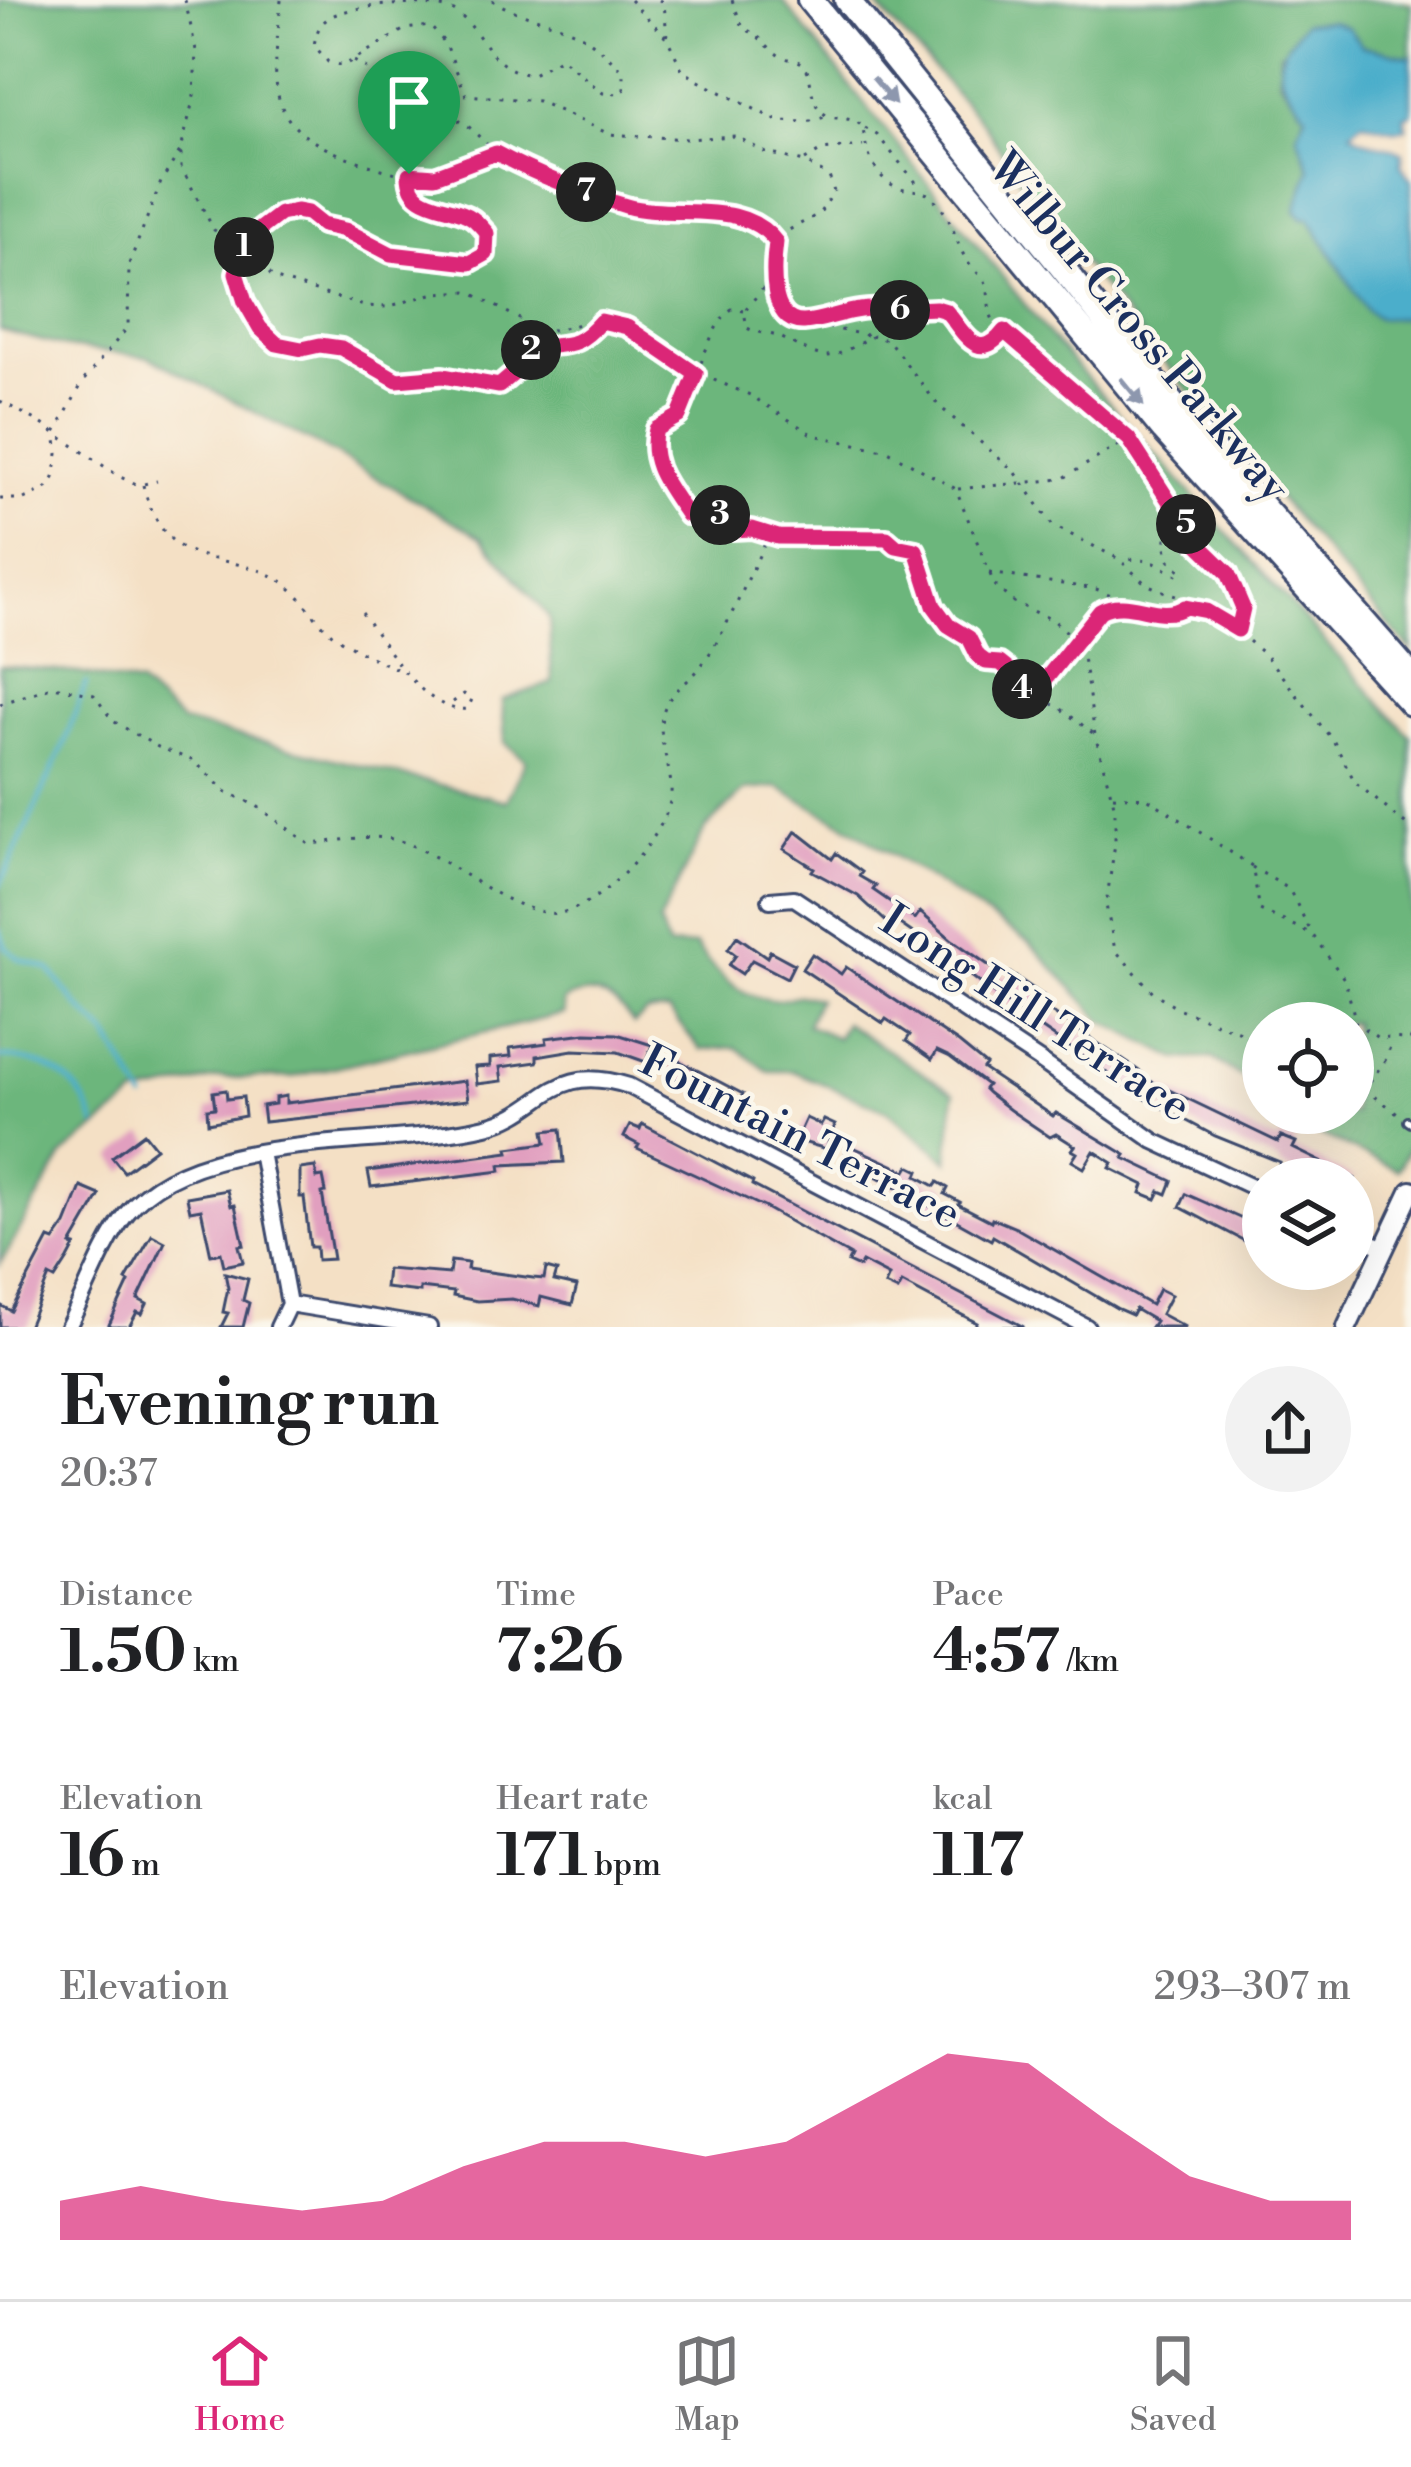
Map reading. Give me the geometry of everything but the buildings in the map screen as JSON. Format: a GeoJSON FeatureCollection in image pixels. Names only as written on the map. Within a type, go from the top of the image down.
{"type":"FeatureCollection","features":[{"type":"Feature","properties":{"kind":"highway","name":"Wilbur Cross Parkway"},"geometry":{"type":"LineString","coordinates":[[810,0],[1164,430],[1411,703]]}},
{"type":"Feature","properties":{"kind":"highway","name":"Wilbur Cross Parkway"},"geometry":{"type":"LineString","coordinates":[[847,0],[1173,405],[1411,676]]}},
{"type":"Feature","properties":{"kind":"main road"},"geometry":{"type":"LineString","coordinates":[[1347,1327],[1411,1191]]}},
{"type":"Feature","properties":{"kind":"street","name":"Long Hill Terrace"},"geometry":{"type":"LineString","coordinates":[[770,900],[794,898],[1154,1142],[1242,1182]]}},
{"type":"Feature","properties":{"kind":"street","name":"Fountain Terrace"},"geometry":{"type":"LineString","coordinates":[[68,1327],[130,1209],[200,1164],[261,1152],[480,1128],[520,1112],[546,1090],[565,1082],[619,1083],[1087,1327]]}},
{"type":"Feature","properties":{"kind":"street"},"geometry":{"type":"LineString","coordinates":[[261,1152],[289,1304],[278,1327]]}},
{"type":"Feature","properties":{"kind":"street"},"geometry":{"type":"LineString","coordinates":[[1374,1244],[1384,1248]]}},
{"type":"Feature","properties":{"kind":"street"},"geometry":{"type":"LineString","coordinates":[[289,1304],[429,1327]]}},
{"type":"Feature","properties":{"kind":"path"},"geometry":{"type":"LineString","coordinates":[[184,0],[194,34],[195,71],[182,167],[214,230],[260,260],[273,278],[352,304],[387,307],[435,293],[468,291],[538,329],[601,321],[627,327],[696,374],[750,394],[813,435],[888,451],[956,490],[988,572],[1012,601],[1053,620],[1076,644],[1086,669],[1116,826],[1106,905],[1114,950],[1154,993],[1180,1009],[1242,1034]]}},
{"type":"Feature","properties":{"kind":"path"},"geometry":{"type":"LineString","coordinates":[[281,0],[273,77],[288,120],[320,146],[377,168],[435,176],[496,153]]}},
{"type":"Feature","properties":{"kind":"path"},"geometry":{"type":"LineString","coordinates":[[492,0],[513,13],[560,26],[594,44],[624,72],[624,90],[603,94],[561,58],[531,76],[505,68],[452,10],[410,1],[361,6],[325,20],[314,45],[335,66],[354,62],[370,47],[405,29],[430,26],[446,44],[466,95],[538,101],[609,134],[687,139],[736,136],[764,152],[804,162],[829,176],[832,198],[819,214],[776,242],[772,277],[783,312],[818,328],[860,331],[889,341],[938,405],[1026,484],[1052,525],[1116,555],[1146,584],[1185,600],[1185,607]]}},
{"type":"Feature","properties":{"kind":"path"},"geometry":{"type":"LineString","coordinates":[[630,0],[667,38],[682,69],[695,79],[778,121],[851,118],[878,135],[942,209],[966,260],[984,279],[989,313],[1129,439],[1195,541],[1228,573],[1243,608],[1238,630]]}},
{"type":"Feature","properties":{"kind":"path"},"geometry":{"type":"LineString","coordinates":[[659,0],[664,3],[667,38]]}},
{"type":"Feature","properties":{"kind":"path"},"geometry":{"type":"LineString","coordinates":[[732,0],[743,28],[757,32],[781,58],[802,61],[808,87],[829,116]]}},
{"type":"Feature","properties":{"kind":"path"},"geometry":{"type":"LineString","coordinates":[[354,62],[467,125],[496,153],[560,186],[661,213],[714,213],[751,221],[776,242]]}},
{"type":"Feature","properties":{"kind":"path"},"geometry":{"type":"LineString","coordinates":[[863,127],[865,146],[884,178],[899,188],[920,188]]}},
{"type":"Feature","properties":{"kind":"path"},"geometry":{"type":"LineString","coordinates":[[804,162],[811,154],[865,146]]}},
{"type":"Feature","properties":{"kind":"path"},"geometry":{"type":"LineString","coordinates":[[0,499],[24,499],[47,488],[58,466],[55,433],[84,380],[128,327],[127,276],[134,246],[168,166],[181,150]]}},
{"type":"Feature","properties":{"kind":"path"},"geometry":{"type":"LineString","coordinates":[[409,174],[414,194],[430,205],[470,216],[487,233],[486,254],[470,263],[391,254],[345,230],[322,225],[307,213],[280,214],[244,247],[236,273],[245,302],[268,338],[289,347],[341,348],[397,380],[443,376],[499,386],[533,348],[581,341],[601,321]]}},
{"type":"Feature","properties":{"kind":"path"},"geometry":{"type":"LineString","coordinates":[[772,277],[744,311],[747,328],[777,335],[822,358],[836,358],[873,336]]}},
{"type":"Feature","properties":{"kind":"path"},"geometry":{"type":"LineString","coordinates":[[744,311],[732,308],[717,322],[679,416],[656,429],[653,461],[687,515],[712,512],[732,530],[771,532],[778,537],[887,538],[896,546],[916,550],[934,606],[948,625],[969,638],[986,662],[1000,663],[1014,682],[1095,735]]}},
{"type":"Feature","properties":{"kind":"path"},"geometry":{"type":"LineString","coordinates":[[803,322],[864,309],[936,308],[946,311],[963,337],[982,346],[1004,331]]}},
{"type":"Feature","properties":{"kind":"path"},"geometry":{"type":"LineString","coordinates":[[0,400],[109,470],[143,485],[157,481]]}},
{"type":"Feature","properties":{"kind":"path"},"geometry":{"type":"LineString","coordinates":[[956,490],[1071,476],[1129,439]]}},
{"type":"Feature","properties":{"kind":"path"},"geometry":{"type":"LineString","coordinates":[[143,485],[162,529],[174,542],[200,555],[248,564],[297,592],[336,638],[398,669],[448,704]]}},
{"type":"Feature","properties":{"kind":"path"},"geometry":{"type":"LineString","coordinates":[[0,704],[54,686],[94,695],[113,721],[194,761],[225,791],[257,806],[309,844],[376,837],[399,841],[472,883],[547,913],[573,913],[606,890],[659,827],[672,797],[662,742],[667,703],[699,669],[771,532]]}},
{"type":"Feature","properties":{"kind":"path"},"geometry":{"type":"LineString","coordinates":[[1123,563],[1139,558],[1178,576],[1180,571],[1169,559],[1164,539],[1194,552],[1195,541]]}},
{"type":"Feature","properties":{"kind":"path"},"geometry":{"type":"LineString","coordinates":[[988,572],[1096,589],[1139,606]]}},
{"type":"Feature","properties":{"kind":"path"},"geometry":{"type":"LineString","coordinates":[[1033,695],[1100,611],[1112,605],[1174,613],[1185,607],[1206,611],[1238,630],[1266,656],[1334,742],[1355,782],[1411,829]]}},
{"type":"Feature","properties":{"kind":"path"},"geometry":{"type":"LineString","coordinates":[[362,613],[398,669]]}},
{"type":"Feature","properties":{"kind":"path"},"geometry":{"type":"LineString","coordinates":[[1112,796],[1147,797],[1289,890],[1312,934],[1345,980],[1356,1023],[1378,1038],[1411,1039]]}},
{"type":"Feature","properties":{"kind":"path"},"geometry":{"type":"LineString","coordinates":[[1252,866],[1260,910],[1312,934]]}},
{"type":"Feature","properties":{"kind":"path"},"geometry":{"type":"LineString","coordinates":[[1374,1076],[1392,1040]]}},
{"type":"Feature","properties":{"kind":"path"},"geometry":{"type":"LineString","coordinates":[[1374,1095],[1409,1122]]}},
{"type":"Feature","properties":{"kind":"green space"},"geometry":{"type":"Polygon","coordinates":[[[0,0],[782,0],[1058,346],[1411,737],[1411,1145],[1398,1170],[1318,1134],[1374,1134],[1374,1002],[1242,1002],[1242,1077],[1212,1058],[1177,1059],[1103,1021],[1030,943],[844,824],[777,787],[745,790],[705,829],[659,922],[668,947],[695,945],[727,981],[758,998],[818,999],[807,1025],[837,1038],[845,1023],[954,1093],[948,1161],[886,1110],[793,1071],[768,1071],[735,1047],[701,1050],[669,1011],[647,1012],[634,1024],[603,996],[584,994],[563,1001],[564,1014],[292,1077],[217,1078],[137,1096],[64,1154],[0,1264],[0,666],[79,673],[140,685],[181,722],[506,801],[526,760],[505,743],[502,700],[552,683],[549,617],[481,537],[149,357],[66,347],[0,330],[0,0]]]}},
{"type":"Feature","properties":{"kind":"green space"},"geometry":{"type":"Polygon","coordinates":[[[872,0],[1411,3],[1411,57],[1362,46],[1348,29],[1280,52],[1279,79],[1306,114],[1297,134],[1310,169],[1296,210],[1302,218],[1309,218],[1367,311],[1378,318],[1411,318],[1411,651],[1044,216],[984,125],[872,0]]]}},
{"type":"Feature","properties":{"kind":"water"},"geometry":{"type":"Polygon","coordinates":[[[1331,21],[1348,28],[1362,46],[1411,57],[1411,113],[1404,116],[1406,128],[1362,122],[1351,132],[1403,153],[1401,165],[1411,181],[1411,318],[1378,318],[1367,311],[1309,218],[1302,218],[1296,209],[1310,169],[1297,134],[1306,114],[1282,78],[1281,59],[1304,23],[1331,21]]]}},
{"type":"Feature","properties":{"kind":"waterway"},"geometry":{"type":"LineString","coordinates":[[0,885],[63,747],[86,683]]}},
{"type":"Feature","properties":{"kind":"waterway"},"geometry":{"type":"LineString","coordinates":[[0,931],[6,948],[19,959],[49,969],[108,1036],[145,1100]]}},
{"type":"Feature","properties":{"kind":"waterway"},"geometry":{"type":"LineString","coordinates":[[0,1057],[33,1062],[60,1075],[81,1096],[95,1125]]}},
{"type":"Feature","properties":{"kind":"route"},"geometry":{"type":"LineString","coordinates":[[496,153],[560,186],[628,206],[751,221],[776,242],[772,277],[783,312],[791,319],[803,322],[864,309],[936,308],[953,318],[963,337],[982,346],[1004,331],[1129,439],[1195,541],[1228,573],[1239,592],[1243,608],[1238,630],[1206,611],[1185,607],[1162,613],[1112,605],[1100,611],[1033,695],[1014,682],[1000,663],[978,656],[969,638],[948,625],[934,606],[916,550],[896,546],[887,538],[778,537],[752,529],[732,530],[719,514],[687,515],[653,461],[653,437],[662,423],[679,416],[696,374],[627,327],[601,321],[581,341],[533,348],[499,386],[443,376],[397,380],[341,348],[302,349],[268,338],[245,302],[236,273],[244,247],[280,214],[307,213],[322,225],[416,260],[470,263],[486,254],[487,233],[470,216],[430,205],[414,194],[409,174],[435,176],[496,153]]}}]}
